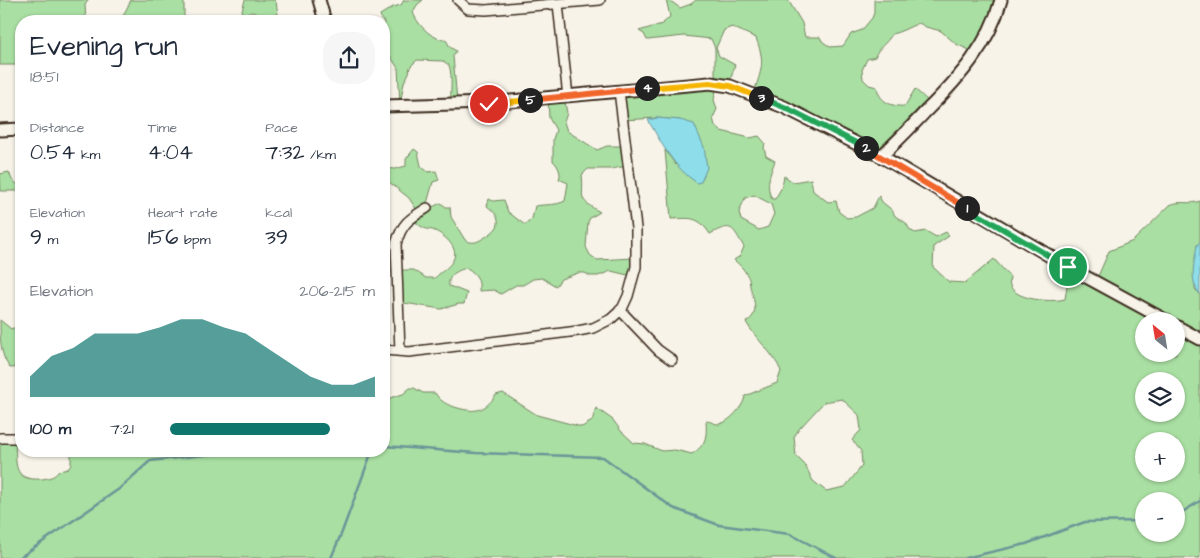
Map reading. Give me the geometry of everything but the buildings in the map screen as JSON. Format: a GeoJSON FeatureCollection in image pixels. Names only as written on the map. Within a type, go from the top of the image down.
{"type":"FeatureCollection","features":[{"type":"Feature","properties":{"kind":"street"},"geometry":{"type":"LineString","coordinates":[[319,0],[323,15]]}},
{"type":"Feature","properties":{"kind":"street"},"geometry":{"type":"LineString","coordinates":[[458,0],[468,9],[486,10],[600,0]]}},
{"type":"Feature","properties":{"kind":"street"},"geometry":{"type":"LineString","coordinates":[[881,156],[902,137],[953,83],[978,52],[987,37],[1001,0]]}},
{"type":"Feature","properties":{"kind":"street"},"geometry":{"type":"LineString","coordinates":[[558,4],[568,97]]}},
{"type":"Feature","properties":{"kind":"street"},"geometry":{"type":"LineString","coordinates":[[390,106],[489,104],[710,83],[730,86],[784,107],[881,156],[1077,272],[1151,312]]}},
{"type":"Feature","properties":{"kind":"street"},"geometry":{"type":"LineString","coordinates":[[390,350],[450,348],[593,328],[611,319],[620,310],[628,296],[636,266],[636,228],[619,91]]}},
{"type":"Feature","properties":{"kind":"street"},"geometry":{"type":"LineString","coordinates":[[0,130],[15,129]]}},
{"type":"Feature","properties":{"kind":"street"},"geometry":{"type":"LineString","coordinates":[[400,351],[396,244],[400,230],[407,220],[426,208]]}},
{"type":"Feature","properties":{"kind":"street"},"geometry":{"type":"LineString","coordinates":[[620,310],[658,350],[672,360]]}},
{"type":"Feature","properties":{"kind":"street"},"geometry":{"type":"LineString","coordinates":[[1185,331],[1200,339]]}},
{"type":"Feature","properties":{"kind":"street"},"geometry":{"type":"LineString","coordinates":[[0,438],[15,438]]}},
{"type":"Feature","properties":{"kind":"green space"},"geometry":{"type":"Polygon","coordinates":[[[0,0],[88,0],[85,5],[86,15],[15,15],[15,65],[0,65],[0,0]]]}},
{"type":"Feature","properties":{"kind":"green space"},"geometry":{"type":"Polygon","coordinates":[[[131,0],[184,0],[184,15],[124,15],[131,0]]]}},
{"type":"Feature","properties":{"kind":"green space"},"geometry":{"type":"Polygon","coordinates":[[[245,0],[274,0],[276,2],[277,15],[257,15],[252,12],[241,15],[245,0]]]}},
{"type":"Feature","properties":{"kind":"green space"},"geometry":{"type":"Polygon","coordinates":[[[404,0],[423,0],[413,12],[418,22],[431,35],[446,40],[450,47],[456,51],[453,56],[457,101],[451,104],[449,65],[443,61],[417,60],[410,67],[404,82],[400,105],[398,68],[390,56],[390,15],[380,15],[393,7],[401,5],[404,0]]]}},
{"type":"Feature","properties":{"kind":"green space"},"geometry":{"type":"Polygon","coordinates":[[[665,0],[669,0],[680,8],[696,0],[788,0],[802,23],[805,37],[820,37],[830,47],[843,46],[851,34],[862,30],[874,13],[874,0],[1000,0],[974,52],[956,44],[941,31],[919,23],[892,34],[875,57],[867,59],[862,70],[863,79],[869,85],[877,87],[883,100],[895,106],[905,106],[915,89],[930,103],[882,155],[755,90],[762,64],[756,38],[732,27],[724,30],[716,48],[719,56],[735,65],[729,85],[717,85],[714,100],[717,109],[713,118],[715,126],[721,131],[750,138],[759,136],[765,143],[766,156],[775,161],[769,185],[772,199],[775,199],[782,187],[784,176],[793,182],[811,179],[813,191],[828,202],[836,201],[839,212],[847,218],[856,217],[873,208],[879,196],[895,216],[906,223],[910,230],[915,233],[926,231],[936,237],[946,232],[949,236],[934,246],[933,267],[949,282],[965,283],[994,259],[1010,277],[1010,285],[1014,291],[1040,300],[1065,299],[1067,286],[1064,265],[1096,281],[1109,251],[1133,241],[1170,205],[1200,201],[1200,242],[1197,245],[1195,289],[1200,294],[1200,558],[0,558],[0,441],[15,440],[15,457],[20,474],[32,479],[50,478],[59,471],[68,469],[71,465],[71,457],[390,457],[390,398],[403,394],[410,388],[414,388],[423,393],[435,393],[447,404],[470,410],[484,407],[496,395],[503,393],[537,415],[582,427],[592,421],[596,408],[613,420],[621,431],[634,443],[645,444],[662,451],[675,450],[692,454],[697,451],[705,440],[706,421],[718,424],[731,418],[739,409],[745,396],[777,383],[781,371],[774,358],[746,322],[751,319],[755,306],[749,278],[734,260],[740,256],[744,247],[734,231],[731,228],[723,228],[710,234],[702,224],[694,219],[671,219],[665,150],[676,165],[680,120],[657,118],[623,120],[618,94],[715,83],[715,48],[711,39],[684,36],[647,40],[644,34],[639,31],[662,24],[670,17],[665,0]],[[754,195],[745,198],[739,212],[741,220],[759,230],[768,227],[774,214],[771,204],[754,195]],[[842,399],[824,402],[794,437],[796,456],[805,465],[813,481],[826,491],[845,487],[862,466],[861,451],[852,440],[861,430],[859,415],[842,399]]]}},
{"type":"Feature","properties":{"kind":"green space"},"geometry":{"type":"Polygon","coordinates":[[[564,97],[567,113],[564,122],[567,131],[597,150],[607,146],[624,146],[627,166],[611,169],[588,169],[582,175],[582,193],[587,204],[600,212],[590,218],[588,222],[586,247],[590,255],[597,260],[634,258],[632,276],[611,271],[598,276],[578,273],[561,279],[556,286],[542,278],[533,279],[523,285],[516,285],[501,294],[494,290],[479,291],[477,278],[467,268],[451,276],[449,282],[449,286],[467,293],[464,304],[441,309],[398,302],[398,270],[414,270],[426,278],[435,278],[450,264],[455,254],[452,246],[442,235],[434,230],[422,227],[411,218],[418,212],[409,198],[390,183],[390,169],[406,166],[406,159],[414,149],[418,152],[421,166],[428,172],[436,171],[439,180],[433,182],[426,207],[428,209],[441,203],[446,207],[450,207],[451,217],[465,240],[476,242],[496,229],[498,221],[495,214],[487,206],[489,199],[493,201],[504,200],[508,212],[525,225],[532,219],[535,206],[565,201],[568,183],[559,179],[559,170],[553,161],[553,139],[556,130],[549,118],[548,99],[564,97]]]}},
{"type":"Feature","properties":{"kind":"green space"},"geometry":{"type":"Polygon","coordinates":[[[9,172],[15,182],[15,191],[1,191],[0,174],[9,172]]]}},
{"type":"Feature","properties":{"kind":"green space"},"geometry":{"type":"Polygon","coordinates":[[[0,320],[11,329],[15,327],[15,368],[10,368],[4,358],[0,320]]]}},
{"type":"Feature","properties":{"kind":"water"},"geometry":{"type":"Polygon","coordinates":[[[657,118],[680,120],[694,124],[704,147],[707,168],[701,182],[697,183],[681,170],[658,138],[648,120],[657,118]]]}},
{"type":"Feature","properties":{"kind":"water"},"geometry":{"type":"Polygon","coordinates":[[[1200,242],[1200,294],[1194,283],[1193,270],[1197,245],[1200,242]]]}},
{"type":"Feature","properties":{"kind":"waterway"},"geometry":{"type":"LineString","coordinates":[[390,446],[476,453],[603,457],[673,508],[719,525],[790,534],[836,558]]}},
{"type":"Feature","properties":{"kind":"waterway"},"geometry":{"type":"LineString","coordinates":[[19,558],[119,489],[150,461],[186,457]]}},
{"type":"Feature","properties":{"kind":"waterway"},"geometry":{"type":"LineString","coordinates":[[331,558],[370,457]]}},
{"type":"Feature","properties":{"kind":"waterway"},"geometry":{"type":"LineString","coordinates":[[1185,510],[1200,501]]}},
{"type":"Feature","properties":{"kind":"waterway"},"geometry":{"type":"LineString","coordinates":[[965,558],[1026,544],[1085,522],[1135,521]]}},
{"type":"Feature","properties":{"kind":"route"},"geometry":{"type":"LineString","coordinates":[[489,104],[710,83],[730,86],[784,107],[881,156],[1068,267]]}}]}
